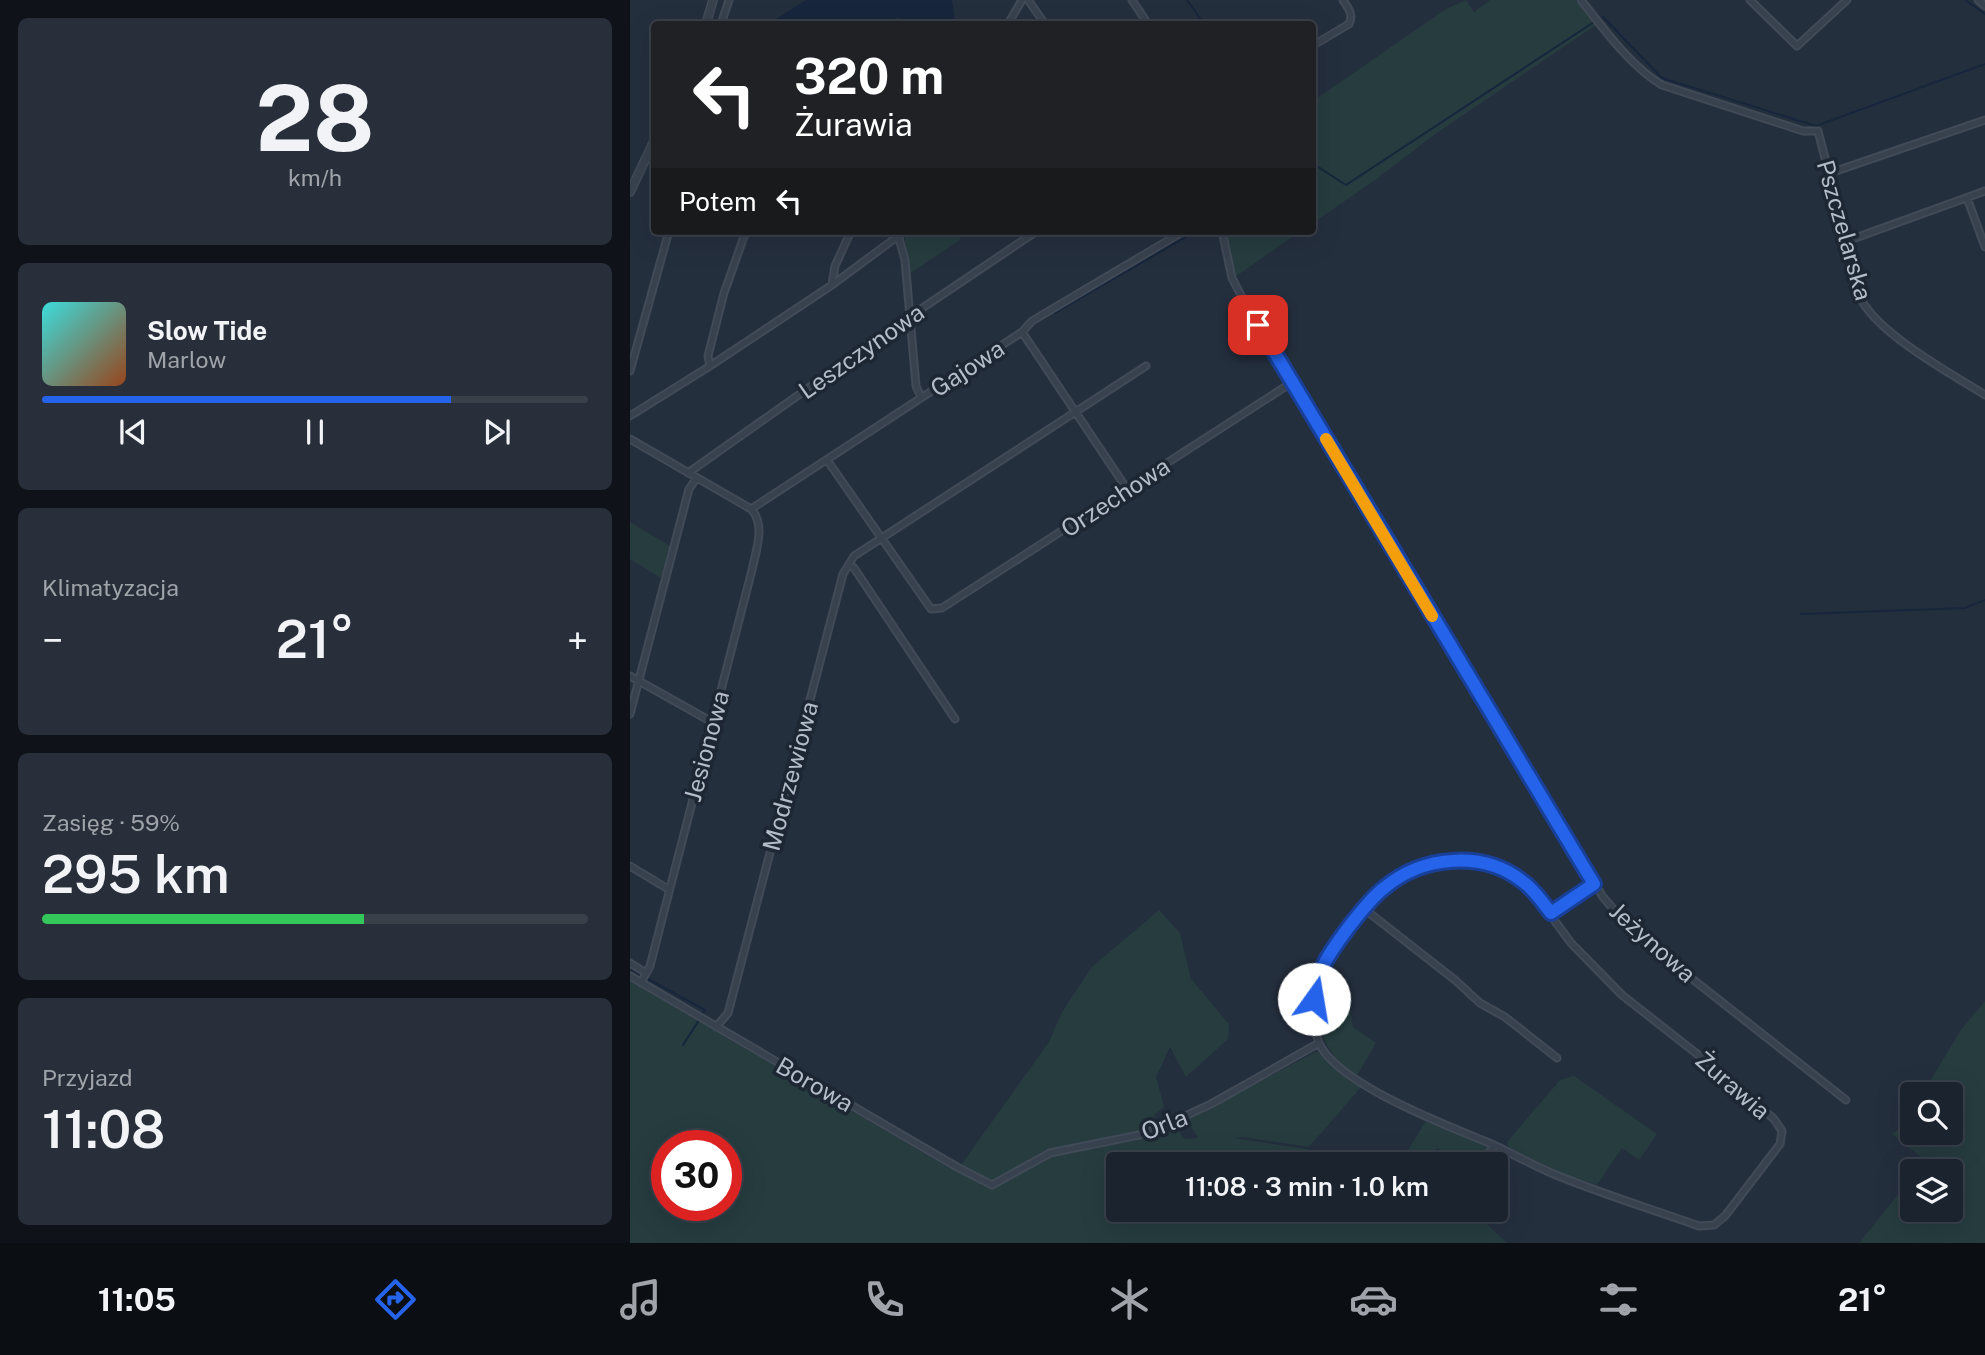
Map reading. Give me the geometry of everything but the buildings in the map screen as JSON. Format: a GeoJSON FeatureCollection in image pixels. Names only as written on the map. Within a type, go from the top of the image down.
{"type":"FeatureCollection","features":[{"type":"Feature","properties":{"kind":"street"},"geometry":{"type":"LineString","coordinates":[[707,21],[713,0]]}},
{"type":"Feature","properties":{"kind":"street"},"geometry":{"type":"LineString","coordinates":[[722,21],[729,0]]}},
{"type":"Feature","properties":{"kind":"street"},"geometry":{"type":"LineString","coordinates":[[1010,21],[1022,0]]}},
{"type":"Feature","properties":{"kind":"street"},"geometry":{"type":"LineString","coordinates":[[1028,0],[1043,21]]}},
{"type":"Feature","properties":{"kind":"street"},"geometry":{"type":"LineString","coordinates":[[1132,0],[1146,21]]}},
{"type":"Feature","properties":{"kind":"street"},"geometry":{"type":"LineString","coordinates":[[1316,44],[1349,24],[1351,13],[1343,0]]}},
{"type":"Feature","properties":{"kind":"street","name":"Pszczelarska"},"geometry":{"type":"LineString","coordinates":[[1581,0],[1651,79],[1662,85],[1803,131],[1818,131],[1863,301],[1873,316],[1890,331],[1985,396]]}},
{"type":"Feature","properties":{"kind":"street"},"geometry":{"type":"LineString","coordinates":[[1750,0],[1797,46],[1847,0]]}},
{"type":"Feature","properties":{"kind":"street"},"geometry":{"type":"LineString","coordinates":[[1978,0],[1985,6]]}},
{"type":"Feature","properties":{"kind":"street"},"geometry":{"type":"LineString","coordinates":[[1836,171],[1985,120]]}},
{"type":"Feature","properties":{"kind":"street"},"geometry":{"type":"LineString","coordinates":[[630,192],[651,147]]}},
{"type":"Feature","properties":{"kind":"street"},"geometry":{"type":"LineString","coordinates":[[1847,241],[1985,191]]}},
{"type":"Feature","properties":{"kind":"street"},"geometry":{"type":"LineString","coordinates":[[1967,198],[1985,247]]}},
{"type":"Feature","properties":{"kind":"street"},"geometry":{"type":"LineString","coordinates":[[630,371],[667,235]]}},
{"type":"Feature","properties":{"kind":"street"},"geometry":{"type":"LineString","coordinates":[[710,366],[708,356],[724,293],[745,235]]}},
{"type":"Feature","properties":{"kind":"street"},"geometry":{"type":"LineString","coordinates":[[832,285],[835,267],[849,235]]}},
{"type":"Feature","properties":{"kind":"street"},"geometry":{"type":"LineString","coordinates":[[630,416],[832,285],[895,235]]}},
{"type":"Feature","properties":{"kind":"street"},"geometry":{"type":"LineString","coordinates":[[899,235],[905,260],[916,386],[920,397]]}},
{"type":"Feature","properties":{"kind":"street","name":"Leszczynowa"},"geometry":{"type":"LineString","coordinates":[[688,473],[909,317],[1031,235]]}},
{"type":"Feature","properties":{"kind":"street","name":"Gajowa"},"geometry":{"type":"LineString","coordinates":[[751,509],[1022,332],[1032,321],[1177,235]]}},
{"type":"Feature","properties":{"kind":"street","name":"Jeżynowa"},"geometry":{"type":"LineString","coordinates":[[1223,235],[1232,278],[1291,383],[1594,884],[1634,933],[1846,1100]]}},
{"type":"Feature","properties":{"kind":"street"},"geometry":{"type":"LineString","coordinates":[[1022,332],[1127,489]]}},
{"type":"Feature","properties":{"kind":"street","name":"Modrzewiowa"},"geometry":{"type":"LineString","coordinates":[[716,1027],[728,1013],[843,573],[854,556],[1146,366]]}},
{"type":"Feature","properties":{"kind":"street","name":"Orzechowa"},"geometry":{"type":"LineString","coordinates":[[881,537],[930,609],[942,608],[1291,383]]}},
{"type":"Feature","properties":{"kind":"street"},"geometry":{"type":"LineString","coordinates":[[630,439],[751,509]]}},
{"type":"Feature","properties":{"kind":"street"},"geometry":{"type":"LineString","coordinates":[[827,460],[881,537]]}},
{"type":"Feature","properties":{"kind":"street"},"geometry":{"type":"LineString","coordinates":[[630,713],[689,489],[696,479]]}},
{"type":"Feature","properties":{"kind":"street","name":"Jesionowa"},"geometry":{"type":"LineString","coordinates":[[641,983],[650,966],[757,549],[760,528],[758,516],[751,509]]}},
{"type":"Feature","properties":{"kind":"street"},"geometry":{"type":"LineString","coordinates":[[849,564],[855,568],[955,719]]}},
{"type":"Feature","properties":{"kind":"street"},"geometry":{"type":"LineString","coordinates":[[630,676],[712,722]]}},
{"type":"Feature","properties":{"kind":"street","name":"Żurawia"},"geometry":{"type":"LineString","coordinates":[[1475,861],[1520,879],[1551,913],[1571,943],[1622,995],[1706,1061],[1774,1119],[1782,1131],[1780,1144],[1725,1216],[1714,1225],[1699,1226],[1572,1181],[1431,1118],[1358,1081],[1340,1068],[1319,1043],[1314,1008],[1318,977],[1326,959],[1363,908],[1384,887],[1408,871],[1444,862],[1475,861]]}},
{"type":"Feature","properties":{"kind":"street"},"geometry":{"type":"LineString","coordinates":[[630,866],[668,890]]}},
{"type":"Feature","properties":{"kind":"street"},"geometry":{"type":"LineString","coordinates":[[1551,913],[1594,884]]}},
{"type":"Feature","properties":{"kind":"street"},"geometry":{"type":"LineString","coordinates":[[1363,908],[1480,1003],[1505,1017],[1557,1058]]}},
{"type":"Feature","properties":{"kind":"street"},"geometry":{"type":"LineString","coordinates":[[630,963],[646,973]]}},
{"type":"Feature","properties":{"kind":"street","name":"Borowa"},"geometry":{"type":"LineString","coordinates":[[630,976],[968,1174],[992,1185],[1001,1182]]}},
{"type":"Feature","properties":{"kind":"street","name":"Orla"},"geometry":{"type":"LineString","coordinates":[[1001,1182],[1050,1153],[1139,1135],[1169,1123],[1221,1099],[1319,1043]]}},
{"type":"Feature","properties":{"kind":"street"},"geometry":{"type":"LineString","coordinates":[[1489,1152],[1494,1145]]}},
{"type":"Feature","properties":{"kind":"green space"},"geometry":{"type":"Polygon","coordinates":[[[1466,0],[1474,12],[1490,0],[1575,0],[1596,25],[1438,132],[1316,221],[1316,99],[1446,9],[1466,0]]]}},
{"type":"Feature","properties":{"kind":"green space"},"geometry":{"type":"Polygon","coordinates":[[[959,235],[960,240],[909,274],[905,237],[959,235]]]}},
{"type":"Feature","properties":{"kind":"green space"},"geometry":{"type":"Polygon","coordinates":[[[1226,235],[1295,235],[1235,277],[1226,235]]]}},
{"type":"Feature","properties":{"kind":"green space"},"geometry":{"type":"Polygon","coordinates":[[[630,522],[670,546],[661,578],[630,559],[630,522]]]}},
{"type":"Feature","properties":{"kind":"green space"},"geometry":{"type":"Polygon","coordinates":[[[1159,910],[1180,933],[1191,979],[1229,1024],[1228,1039],[1186,1077],[1170,1047],[1156,1077],[1164,1107],[1154,1115],[1158,1124],[1151,1134],[1177,1130],[1185,1139],[1198,1138],[1186,1119],[1318,1051],[1345,1077],[1362,1086],[1309,1147],[1234,1138],[1327,1152],[1106,1152],[1106,1222],[1485,1222],[1507,1243],[630,1243],[630,981],[956,1172],[1049,1042],[1062,1012],[1092,967],[1159,910]]]}},
{"type":"Feature","properties":{"kind":"green space"},"geometry":{"type":"Polygon","coordinates":[[[1319,991],[1348,997],[1353,1027],[1376,1043],[1356,1077],[1337,1059],[1324,1040],[1319,1018],[1319,991]]]}},
{"type":"Feature","properties":{"kind":"green space"},"geometry":{"type":"Polygon","coordinates":[[[1985,1001],[1985,1243],[1859,1243],[1900,1192],[1900,1222],[1963,1222],[1963,1159],[1924,1159],[1906,1145],[1963,1145],[1963,1082],[1929,1082],[1961,1030],[1985,1001]]]}},
{"type":"Feature","properties":{"kind":"green space"},"geometry":{"type":"Polygon","coordinates":[[[1574,1076],[1657,1134],[1639,1160],[1622,1148],[1597,1185],[1568,1176],[1509,1149],[1507,1142],[1560,1080],[1574,1076]]]}},
{"type":"Feature","properties":{"kind":"green space"},"geometry":{"type":"Polygon","coordinates":[[[1427,1119],[1485,1145],[1487,1150],[1442,1152],[1437,1148],[1434,1152],[1407,1152],[1427,1119]]]}},
{"type":"Feature","properties":{"kind":"green space"},"geometry":{"type":"Polygon","coordinates":[[[1900,1128],[1900,1140],[1892,1134],[1900,1128]]]}},
{"type":"Feature","properties":{"kind":"water"},"geometry":{"type":"Polygon","coordinates":[[[806,0],[952,0],[955,21],[905,21],[896,18],[892,21],[775,21],[806,0]]]}},
{"type":"Feature","properties":{"kind":"waterway"},"geometry":{"type":"LineString","coordinates":[[1187,0],[1202,21]]}},
{"type":"Feature","properties":{"kind":"waterway"},"geometry":{"type":"LineString","coordinates":[[1965,0],[1985,14]]}},
{"type":"Feature","properties":{"kind":"waterway"},"geometry":{"type":"LineString","coordinates":[[1603,17],[1662,78],[1816,126],[1985,64]]}},
{"type":"Feature","properties":{"kind":"waterway"},"geometry":{"type":"LineString","coordinates":[[1316,166],[1346,185],[1594,22]]}},
{"type":"Feature","properties":{"kind":"waterway"},"geometry":{"type":"LineString","coordinates":[[1055,313],[1189,235]]}},
{"type":"Feature","properties":{"kind":"waterway"},"geometry":{"type":"LineString","coordinates":[[1801,614],[1965,608],[1985,600]]}},
{"type":"Feature","properties":{"kind":"waterway"},"geometry":{"type":"LineString","coordinates":[[630,968],[639,974]]}},
{"type":"Feature","properties":{"kind":"waterway"},"geometry":{"type":"LineString","coordinates":[[648,979],[705,1010],[703,1013]]}},
{"type":"Feature","properties":{"kind":"waterway"},"geometry":{"type":"LineString","coordinates":[[683,1045],[699,1020]]}},
{"type":"Feature","properties":{"kind":"slow traffic"},"geometry":{"type":"LineString","coordinates":[[1326,439],[1432,616]]}},
{"type":"Feature","properties":{"kind":"route"},"geometry":{"type":"LineString","coordinates":[[1258,325],[1594,884],[1551,913],[1520,879],[1475,861],[1429,864],[1408,871],[1384,887],[1363,908],[1337,943],[1321,968],[1314,999]]}}]}
